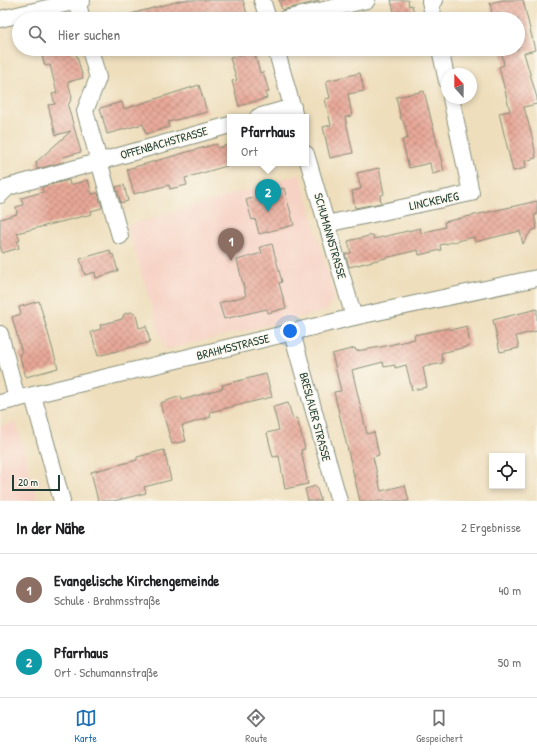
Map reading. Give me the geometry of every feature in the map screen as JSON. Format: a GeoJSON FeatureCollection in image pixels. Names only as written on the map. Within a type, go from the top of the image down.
{"type":"FeatureCollection","features":[{"type":"Feature","properties":{"kind":"street"},"geometry":{"type":"LineString","coordinates":[[262,0],[266,12]]}},
{"type":"Feature","properties":{"kind":"street"},"geometry":{"type":"LineString","coordinates":[[315,12],[367,0]]}},
{"type":"Feature","properties":{"kind":"street"},"geometry":{"type":"LineString","coordinates":[[431,0],[433,12]]}},
{"type":"Feature","properties":{"kind":"street"},"geometry":{"type":"LineString","coordinates":[[31,12],[79,1],[81,12]]}},
{"type":"Feature","properties":{"kind":"street"},"geometry":{"type":"LineString","coordinates":[[0,19],[12,16]]}},
{"type":"Feature","properties":{"kind":"street"},"geometry":{"type":"LineString","coordinates":[[92,56],[98,78],[85,111],[120,236]]}},
{"type":"Feature","properties":{"kind":"street"},"geometry":{"type":"LineString","coordinates":[[278,56],[294,112],[280,114]]}},
{"type":"Feature","properties":{"kind":"street"},"geometry":{"type":"LineString","coordinates":[[442,56],[444,68]]}},
{"type":"Feature","properties":{"kind":"street","name":"LINCKEWEG"},"geometry":{"type":"LineString","coordinates":[[326,224],[471,193],[452,104]]}},
{"type":"Feature","properties":{"kind":"street","name":"OFFENBACHSTRASSE"},"geometry":{"type":"LineString","coordinates":[[0,195],[8,187],[227,126]]}},
{"type":"Feature","properties":{"kind":"street","name":"SCHUMANNSTRASSE"},"geometry":{"type":"LineString","coordinates":[[309,164],[354,317]]}},
{"type":"Feature","properties":{"kind":"street","name":"BRAHMSSTRASSE"},"geometry":{"type":"LineString","coordinates":[[0,403],[354,317],[537,278]]}},
{"type":"Feature","properties":{"kind":"street","name":"BRESLAUER STRASSE"},"geometry":{"type":"LineString","coordinates":[[292,333],[339,501]]}},
{"type":"Feature","properties":{"kind":"street"},"geometry":{"type":"LineString","coordinates":[[0,334],[17,399]]}},
{"type":"Feature","properties":{"kind":"street"},"geometry":{"type":"LineString","coordinates":[[33,396],[62,501]]}},
{"type":"Feature","properties":{"kind":"shaded area"},"geometry":{"type":"Polygon","coordinates":[[[300,174],[335,297],[326,311],[165,350],[127,226],[300,174]]]}},
{"type":"Feature","properties":{"kind":"shaded area"},"geometry":{"type":"Polygon","coordinates":[[[16,422],[38,501],[0,501],[0,426],[16,422]]]}},
{"type":"Feature","properties":{"kind":"building"},"geometry":{"type":"Polygon","coordinates":[[[183,0],[243,0],[246,12],[138,12],[183,0]]]}},
{"type":"Feature","properties":{"kind":"building"},"geometry":{"type":"Polygon","coordinates":[[[279,0],[319,0],[319,1],[282,10],[279,0]]]}},
{"type":"Feature","properties":{"kind":"building"},"geometry":{"type":"Polygon","coordinates":[[[391,0],[408,0],[409,6],[412,5],[414,12],[394,12],[391,0]]]}},
{"type":"Feature","properties":{"kind":"building"},"geometry":{"type":"Polygon","coordinates":[[[503,0],[523,0],[535,50],[525,53],[525,12],[492,12],[490,3],[503,0]]]}},
{"type":"Feature","properties":{"kind":"building"},"geometry":{"type":"Polygon","coordinates":[[[42,56],[77,56],[83,78],[68,82],[72,97],[68,106],[81,152],[63,157],[64,162],[37,169],[36,162],[71,131],[56,135],[48,105],[55,104],[52,94],[57,93],[50,65],[45,66],[42,56]]]}},
{"type":"Feature","properties":{"kind":"building"},"geometry":{"type":"Polygon","coordinates":[[[237,56],[255,56],[260,73],[263,72],[269,92],[265,93],[267,98],[239,106],[232,81],[237,80],[230,58],[237,56]]]}},
{"type":"Feature","properties":{"kind":"building"},"geometry":{"type":"Polygon","coordinates":[[[502,56],[525,56],[537,98],[537,104],[524,107],[533,140],[536,158],[525,161],[526,168],[513,171],[499,113],[510,111],[499,67],[504,65],[502,56]]]}},
{"type":"Feature","properties":{"kind":"building"},"geometry":{"type":"Polygon","coordinates":[[[360,73],[364,91],[348,94],[352,116],[345,117],[353,153],[330,158],[323,127],[331,125],[325,99],[330,98],[326,81],[360,73]]]}},
{"type":"Feature","properties":{"kind":"building"},"geometry":{"type":"Polygon","coordinates":[[[199,85],[207,112],[168,122],[169,127],[146,134],[143,124],[107,134],[100,108],[122,102],[124,109],[199,85]]]}},
{"type":"Feature","properties":{"kind":"building"},"geometry":{"type":"Polygon","coordinates":[[[424,91],[444,171],[432,174],[430,163],[409,168],[402,140],[408,138],[404,122],[401,119],[396,97],[424,91]]]}},
{"type":"Feature","properties":{"kind":"building"},"geometry":{"type":"Polygon","coordinates":[[[216,144],[218,148],[227,145],[227,166],[185,178],[187,185],[170,189],[169,185],[134,194],[127,169],[216,144]]]}},
{"type":"Feature","properties":{"kind":"building"},"geometry":{"type":"Polygon","coordinates":[[[379,168],[384,194],[380,196],[381,203],[355,208],[352,191],[361,189],[357,173],[379,168]]]}},
{"type":"Feature","properties":{"kind":"building"},"geometry":{"type":"Polygon","coordinates":[[[69,180],[70,185],[88,180],[92,194],[98,193],[102,208],[91,211],[92,214],[17,233],[20,241],[17,241],[19,248],[2,253],[0,245],[0,219],[17,214],[16,207],[23,205],[21,198],[43,192],[42,187],[69,180]]]}},
{"type":"Feature","properties":{"kind":"building"},"geometry":{"type":"Polygon","coordinates":[[[124,185],[128,201],[121,203],[116,187],[124,185]]]}},
{"type":"Feature","properties":{"kind":"building"},"geometry":{"type":"Polygon","coordinates":[[[284,188],[294,225],[259,234],[255,219],[252,220],[246,200],[284,188]]]}},
{"type":"Feature","properties":{"kind":"building"},"geometry":{"type":"Polygon","coordinates":[[[537,201],[537,215],[534,215],[537,229],[531,231],[523,244],[520,231],[475,242],[474,237],[440,245],[441,250],[419,255],[418,250],[349,267],[345,254],[351,253],[348,241],[373,235],[374,239],[420,228],[421,233],[445,227],[444,222],[537,201]]]}},
{"type":"Feature","properties":{"kind":"building"},"geometry":{"type":"Polygon","coordinates":[[[272,244],[282,282],[279,283],[286,308],[268,313],[267,309],[224,319],[219,303],[246,296],[237,260],[262,253],[260,247],[272,244]]]}},
{"type":"Feature","properties":{"kind":"building"},"geometry":{"type":"Polygon","coordinates":[[[110,250],[111,255],[113,254],[118,271],[96,278],[95,272],[85,275],[80,259],[110,250]]]}},
{"type":"Feature","properties":{"kind":"building"},"geometry":{"type":"Polygon","coordinates":[[[39,301],[58,368],[26,377],[19,354],[22,353],[12,317],[21,314],[19,307],[39,301]]]}},
{"type":"Feature","properties":{"kind":"building"},"geometry":{"type":"Polygon","coordinates":[[[537,309],[537,331],[516,336],[519,348],[500,352],[493,320],[537,309]]]}},
{"type":"Feature","properties":{"kind":"building"},"geometry":{"type":"Polygon","coordinates":[[[131,312],[136,315],[139,328],[146,326],[150,342],[98,356],[91,332],[101,329],[100,325],[122,319],[124,314],[131,312]]]}},
{"type":"Feature","properties":{"kind":"building"},"geometry":{"type":"Polygon","coordinates":[[[467,326],[470,346],[441,353],[443,363],[423,367],[427,387],[412,390],[406,365],[395,368],[395,365],[384,367],[383,362],[352,370],[367,434],[374,432],[379,455],[373,457],[381,491],[405,485],[409,501],[360,501],[334,392],[341,391],[332,354],[355,348],[356,351],[381,347],[415,339],[414,335],[467,326]]]}},
{"type":"Feature","properties":{"kind":"building"},"geometry":{"type":"Polygon","coordinates":[[[266,374],[272,397],[210,412],[211,417],[182,426],[186,441],[172,444],[160,403],[181,396],[182,400],[223,388],[222,385],[266,374]]]}},
{"type":"Feature","properties":{"kind":"building"},"geometry":{"type":"Polygon","coordinates":[[[288,403],[293,419],[297,418],[305,449],[301,450],[308,484],[285,489],[279,456],[273,457],[267,433],[279,430],[273,407],[288,403]]]}},
{"type":"Feature","properties":{"kind":"building"},"geometry":{"type":"Polygon","coordinates":[[[164,450],[171,480],[144,487],[146,493],[114,501],[98,501],[91,472],[137,460],[137,457],[164,450]]]}},
{"type":"Feature","properties":{"kind":"building"},"geometry":{"type":"Polygon","coordinates":[[[316,486],[321,501],[308,501],[305,489],[316,486]]]}},
{"type":"Feature","properties":{"kind":"place","name":"Pfarrhaus"},"geometry":{"type":"Point","coordinates":[268,212]}},
{"type":"Feature","properties":{"kind":"place","name":"Evangelische Kirchengemeinde"},"geometry":{"type":"Point","coordinates":[231,261]}}]}
